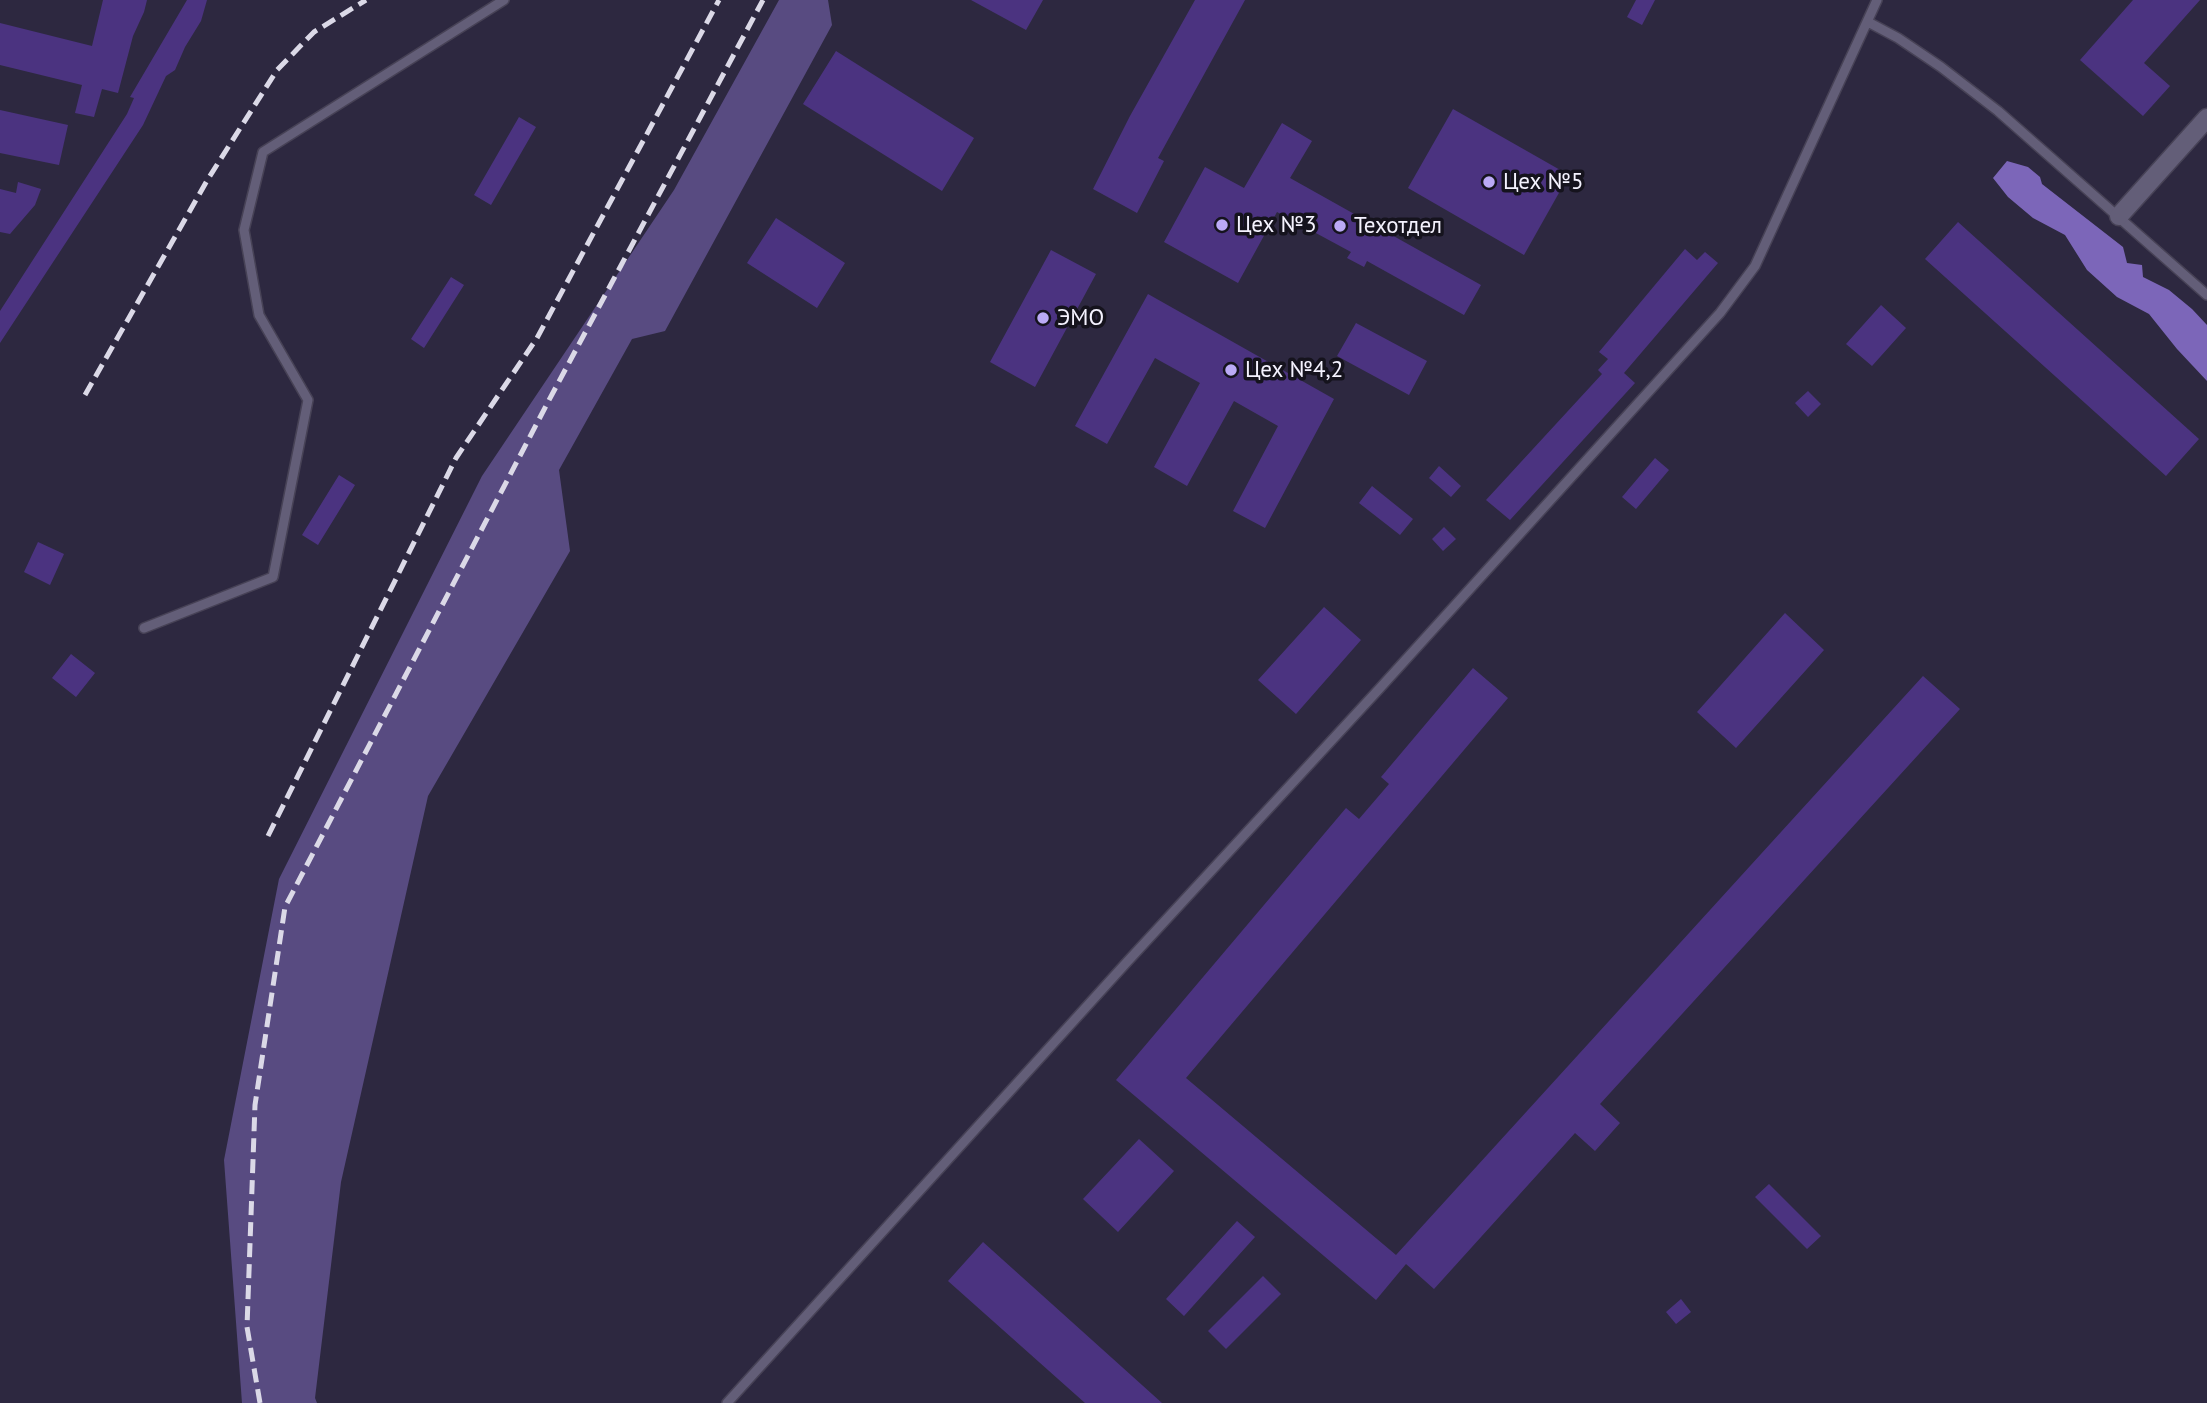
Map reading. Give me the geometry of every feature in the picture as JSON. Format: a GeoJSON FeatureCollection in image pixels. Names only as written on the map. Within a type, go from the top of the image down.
{"type":"FeatureCollection","features":[{"type":"Feature","properties":{"kind":"street"},"geometry":{"type":"LineString","coordinates":[[2119,216],[2207,118]]}},
{"type":"Feature","properties":{"kind":"lane"},"geometry":{"type":"LineString","coordinates":[[145,628],[273,577],[308,400],[259,315],[244,230],[263,152],[504,0]]}},
{"type":"Feature","properties":{"kind":"lane"},"geometry":{"type":"LineString","coordinates":[[727,1403],[1720,313],[1755,266],[1877,0]]}},
{"type":"Feature","properties":{"kind":"lane"},"geometry":{"type":"LineString","coordinates":[[1868,22],[1898,38],[1941,67],[1998,111],[2207,295]]}},
{"type":"Feature","properties":{"kind":"shaded area"},"geometry":{"type":"Polygon","coordinates":[[[779,0],[828,0],[832,25],[665,331],[632,339],[559,470],[570,551],[428,796],[341,1182],[315,1398],[317,1403],[242,1403],[224,1160],[279,879],[482,476],[674,190],[779,0]]]}},
{"type":"Feature","properties":{"kind":"shaded area"},"geometry":{"type":"Polygon","coordinates":[[[2007,161],[2028,167],[2040,177],[2042,184],[2123,247],[2127,263],[2142,265],[2143,277],[2169,290],[2207,325],[2207,381],[2149,314],[2117,297],[2087,270],[2065,235],[2033,218],[2008,197],[1993,178],[2007,161]]]}},
{"type":"Feature","properties":{"kind":"building"},"geometry":{"type":"Polygon","coordinates":[[[103,0],[147,0],[133,36],[118,93],[102,89],[94,117],[75,113],[82,85],[0,65],[0,23],[92,46],[103,0]]]}},
{"type":"Feature","properties":{"kind":"building"},"geometry":{"type":"Polygon","coordinates":[[[187,0],[207,0],[201,21],[175,70],[166,76],[143,125],[0,343],[0,311],[127,114],[134,98],[130,97],[187,0]]]}},
{"type":"Feature","properties":{"kind":"building"},"geometry":{"type":"Polygon","coordinates":[[[971,0],[1043,0],[1026,30],[971,0]]]}},
{"type":"Feature","properties":{"kind":"building"},"geometry":{"type":"Polygon","coordinates":[[[1195,0],[1245,0],[1158,158],[1164,161],[1137,213],[1093,189],[1130,116],[1195,0]]]}},
{"type":"Feature","properties":{"kind":"building"},"geometry":{"type":"Polygon","coordinates":[[[1636,0],[1655,0],[1642,25],[1627,17],[1636,0]]]}},
{"type":"Feature","properties":{"kind":"building"},"geometry":{"type":"Polygon","coordinates":[[[2133,0],[2200,0],[2144,63],[2170,86],[2143,116],[2080,60],[2133,0]]]}},
{"type":"Feature","properties":{"kind":"building"},"geometry":{"type":"Polygon","coordinates":[[[836,51],[974,138],[942,191],[803,104],[836,51]]]}},
{"type":"Feature","properties":{"kind":"building","name":"Цех №5"},"geometry":{"type":"Polygon","coordinates":[[[1453,109],[1569,175],[1524,255],[1408,188],[1453,109]]]}},
{"type":"Feature","properties":{"kind":"building"},"geometry":{"type":"Polygon","coordinates":[[[0,110],[68,125],[59,165],[0,153],[0,110]]]}},
{"type":"Feature","properties":{"kind":"building"},"geometry":{"type":"Polygon","coordinates":[[[519,117],[536,127],[491,205],[474,195],[519,117]]]}},
{"type":"Feature","properties":{"kind":"building"},"geometry":{"type":"Polygon","coordinates":[[[1282,123],[1312,141],[1290,178],[1481,285],[1464,315],[1367,261],[1364,267],[1347,258],[1351,252],[1277,212],[1238,283],[1164,242],[1205,167],[1244,188],[1282,123]]]}},
{"type":"Feature","properties":{"kind":"building"},"geometry":{"type":"Polygon","coordinates":[[[18,182],[41,189],[35,205],[10,234],[0,232],[0,189],[16,193],[18,182]]]}},
{"type":"Feature","properties":{"kind":"building"},"geometry":{"type":"Polygon","coordinates":[[[776,218],[845,263],[817,308],[747,263],[776,218]]]}},
{"type":"Feature","properties":{"kind":"building"},"geometry":{"type":"Polygon","coordinates":[[[1958,222],[2199,439],[2166,476],[1925,259],[1958,222]]]}},
{"type":"Feature","properties":{"kind":"building"},"geometry":{"type":"Polygon","coordinates":[[[1685,249],[1697,260],[1705,252],[1718,263],[1624,373],[1635,383],[1510,520],[1486,500],[1602,374],[1598,370],[1608,359],[1599,352],[1685,249]]]}},
{"type":"Feature","properties":{"kind":"building","name":"ЭМО"},"geometry":{"type":"Polygon","coordinates":[[[1051,250],[1096,274],[1035,387],[990,362],[1051,250]]]}},
{"type":"Feature","properties":{"kind":"building"},"geometry":{"type":"Polygon","coordinates":[[[451,277],[464,285],[424,348],[411,339],[451,277]]]}},
{"type":"Feature","properties":{"kind":"building"},"geometry":{"type":"Polygon","coordinates":[[[1148,294],[1334,399],[1265,528],[1233,511],[1278,426],[1234,401],[1187,486],[1154,467],[1200,383],[1155,358],[1107,444],[1075,426],[1148,294]]]}},
{"type":"Feature","properties":{"kind":"building"},"geometry":{"type":"Polygon","coordinates":[[[1881,305],[1906,328],[1872,366],[1846,344],[1881,305]]]}},
{"type":"Feature","properties":{"kind":"building"},"geometry":{"type":"Polygon","coordinates":[[[1356,323],[1427,361],[1409,395],[1337,356],[1356,323]]]}},
{"type":"Feature","properties":{"kind":"building"},"geometry":{"type":"Polygon","coordinates":[[[1808,391],[1821,404],[1808,417],[1795,403],[1808,391]]]}},
{"type":"Feature","properties":{"kind":"building"},"geometry":{"type":"Polygon","coordinates":[[[1655,458],[1669,470],[1636,509],[1622,497],[1655,458]]]}},
{"type":"Feature","properties":{"kind":"building"},"geometry":{"type":"Polygon","coordinates":[[[1439,466],[1461,486],[1451,497],[1429,478],[1439,466]]]}},
{"type":"Feature","properties":{"kind":"building"},"geometry":{"type":"Polygon","coordinates":[[[339,475],[355,485],[318,545],[302,535],[339,475]]]}},
{"type":"Feature","properties":{"kind":"building"},"geometry":{"type":"Polygon","coordinates":[[[1372,486],[1413,519],[1400,535],[1359,503],[1372,486]]]}},
{"type":"Feature","properties":{"kind":"building"},"geometry":{"type":"Polygon","coordinates":[[[1444,527],[1456,539],[1443,551],[1432,539],[1444,527]]]}},
{"type":"Feature","properties":{"kind":"building"},"geometry":{"type":"Polygon","coordinates":[[[38,542],[64,554],[50,585],[24,572],[38,542]]]}},
{"type":"Feature","properties":{"kind":"building"},"geometry":{"type":"Polygon","coordinates":[[[1324,607],[1361,640],[1296,714],[1258,680],[1324,607]]]}},
{"type":"Feature","properties":{"kind":"building"},"geometry":{"type":"Polygon","coordinates":[[[1785,613],[1824,650],[1736,748],[1697,712],[1785,613]]]}},
{"type":"Feature","properties":{"kind":"building"},"geometry":{"type":"Polygon","coordinates":[[[71,654],[95,673],[76,697],[52,678],[71,654]]]}},
{"type":"Feature","properties":{"kind":"building"},"geometry":{"type":"Polygon","coordinates":[[[1473,668],[1508,698],[1186,1078],[1396,1255],[1923,676],[1960,709],[1600,1104],[1620,1123],[1595,1151],[1575,1133],[1434,1289],[1406,1264],[1376,1300],[1116,1080],[1346,808],[1359,819],[1389,784],[1381,777],[1473,668]]]}},
{"type":"Feature","properties":{"kind":"building"},"geometry":{"type":"Polygon","coordinates":[[[1139,1139],[1174,1171],[1118,1232],[1083,1199],[1139,1139]]]}},
{"type":"Feature","properties":{"kind":"building"},"geometry":{"type":"Polygon","coordinates":[[[1769,1184],[1821,1236],[1807,1249],[1755,1197],[1769,1184]]]}},
{"type":"Feature","properties":{"kind":"building"},"geometry":{"type":"Polygon","coordinates":[[[1237,1221],[1255,1237],[1184,1316],[1166,1299],[1237,1221]]]}},
{"type":"Feature","properties":{"kind":"building"},"geometry":{"type":"Polygon","coordinates":[[[983,1242],[1162,1403],[1085,1403],[948,1281],[983,1242]]]}},
{"type":"Feature","properties":{"kind":"building"},"geometry":{"type":"Polygon","coordinates":[[[1263,1276],[1281,1294],[1226,1349],[1208,1331],[1263,1276]]]}},
{"type":"Feature","properties":{"kind":"building"},"geometry":{"type":"Polygon","coordinates":[[[1681,1299],[1691,1312],[1676,1324],[1666,1312],[1681,1299]]]}},
{"type":"Feature","properties":{"kind":"railway"},"geometry":{"type":"LineString","coordinates":[[85,395],[208,179],[277,70],[314,32],[366,0]]}},
{"type":"Feature","properties":{"kind":"railway"},"geometry":{"type":"LineString","coordinates":[[268,836],[456,458],[537,338],[719,0]]}},
{"type":"Feature","properties":{"kind":"railway"},"geometry":{"type":"LineString","coordinates":[[260,1403],[247,1327],[255,1105],[285,907],[548,402],[763,0]]}},
{"type":"Feature","properties":{"kind":"place","name":"Цех №5"},"geometry":{"type":"Point","coordinates":[1489,182]}},
{"type":"Feature","properties":{"kind":"place","name":"Цех №3"},"geometry":{"type":"Point","coordinates":[1222,225]}},
{"type":"Feature","properties":{"kind":"place","name":"Техотдел"},"geometry":{"type":"Point","coordinates":[1340,226]}},
{"type":"Feature","properties":{"kind":"place","name":"ЭМО"},"geometry":{"type":"Point","coordinates":[1043,318]}},
{"type":"Feature","properties":{"kind":"place","name":"Цех №4,2"},"geometry":{"type":"Point","coordinates":[1231,370]}}]}
